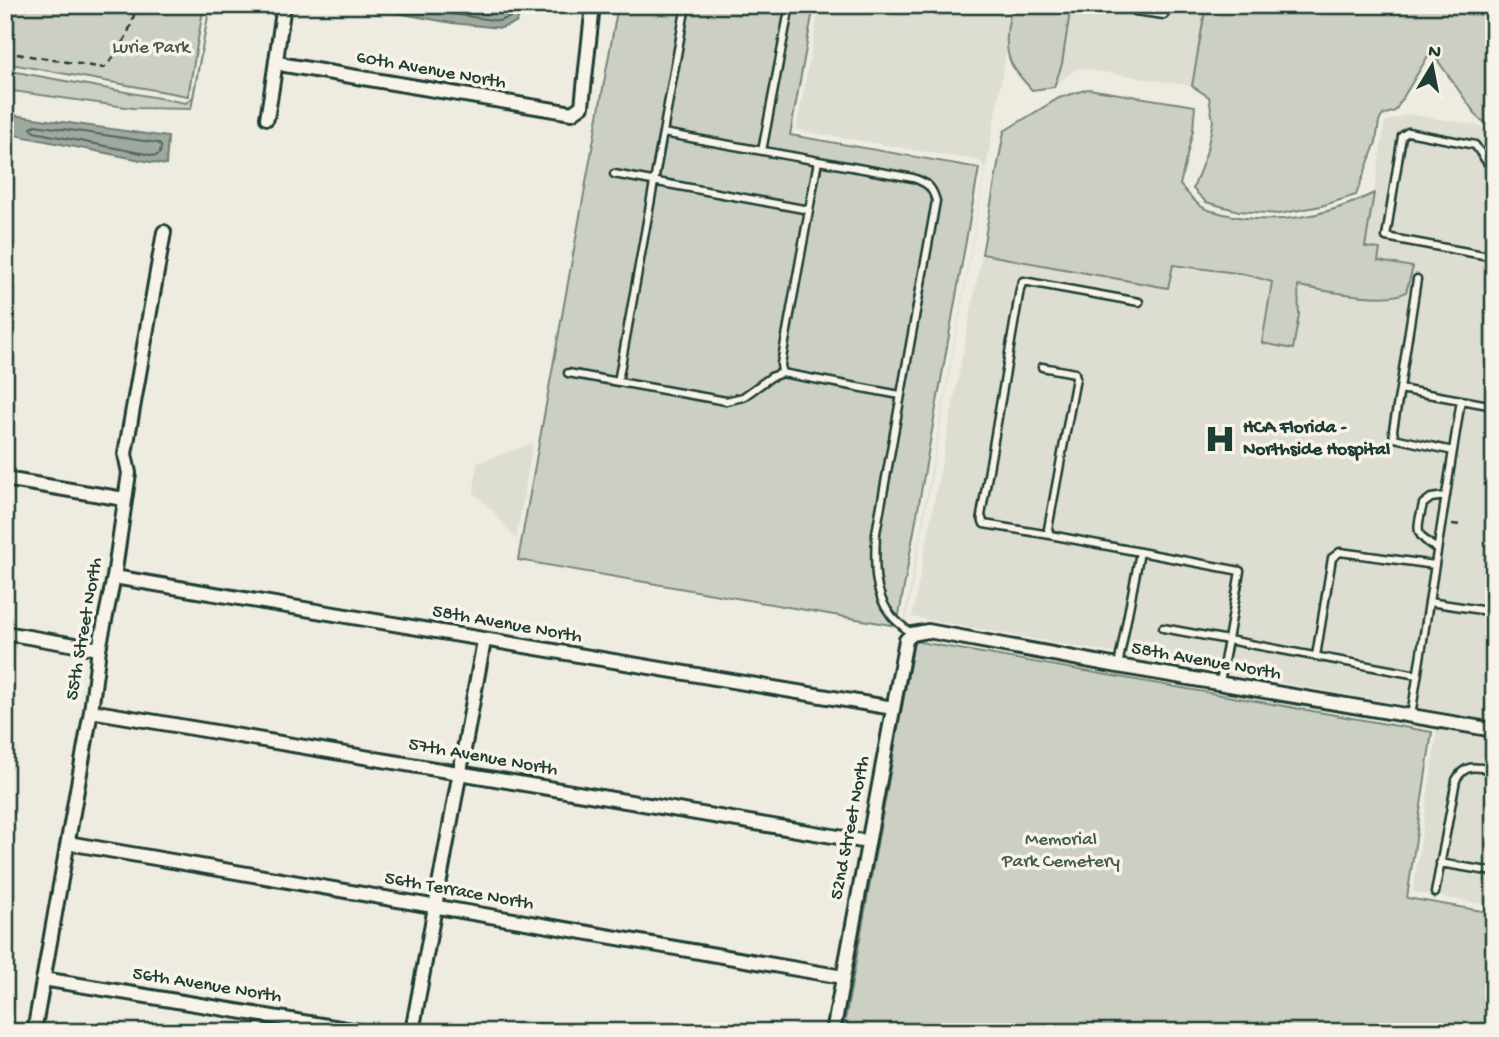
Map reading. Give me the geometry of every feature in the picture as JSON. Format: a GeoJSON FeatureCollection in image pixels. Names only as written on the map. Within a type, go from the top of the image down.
{"type":"FeatureCollection","features":[{"type":"Feature","properties":{"kind":"street"},"geometry":{"type":"LineString","coordinates":[[267,118],[285,5]]}},
{"type":"Feature","properties":{"kind":"street","name":"60th Avenue North"},"geometry":{"type":"LineString","coordinates":[[278,61],[285,65],[566,113],[582,106],[593,5]]}},
{"type":"Feature","properties":{"kind":"street","name":"55th Street North"},"geometry":{"type":"LineString","coordinates":[[34,1032],[91,711],[99,649],[114,577],[129,473],[125,454],[164,232]]}},
{"type":"Feature","properties":{"kind":"street"},"geometry":{"type":"LineString","coordinates":[[5,479],[124,499]]}},
{"type":"Feature","properties":{"kind":"street","name":"58th Avenue North"},"geometry":{"type":"LineString","coordinates":[[114,577],[893,708]]}},
{"type":"Feature","properties":{"kind":"street","name":"58th Avenue North"},"geometry":{"type":"LineString","coordinates":[[912,634],[928,631],[1494,730]]}},
{"type":"Feature","properties":{"kind":"street"},"geometry":{"type":"LineString","coordinates":[[5,633],[99,649]]}},
{"type":"Feature","properties":{"kind":"street","name":"52nd Street North"},"geometry":{"type":"LineString","coordinates":[[833,1032],[906,640],[912,634]]}},
{"type":"Feature","properties":{"kind":"street"},"geometry":{"type":"LineString","coordinates":[[412,1032],[484,641]]}},
{"type":"Feature","properties":{"kind":"street","name":"57th Avenue North"},"geometry":{"type":"LineString","coordinates":[[91,711],[868,842]]}},
{"type":"Feature","properties":{"kind":"street","name":"56th Terrace North"},"geometry":{"type":"LineString","coordinates":[[68,843],[843,977]]}},
{"type":"Feature","properties":{"kind":"street","name":"56th Avenue North"},"geometry":{"type":"LineString","coordinates":[[43,979],[364,1032]]}},
{"type":"Feature","properties":{"kind":"lane"},"geometry":{"type":"LineString","coordinates":[[618,382],[686,5]]}},
{"type":"Feature","properties":{"kind":"lane"},"geometry":{"type":"LineString","coordinates":[[762,151],[790,5]]}},
{"type":"Feature","properties":{"kind":"lane"},"geometry":{"type":"LineString","coordinates":[[1136,5],[1135,10],[1164,15],[1166,5]]}},
{"type":"Feature","properties":{"kind":"lane"},"geometry":{"type":"LineString","coordinates":[[1494,172],[1475,145],[1408,132],[1402,136],[1385,237],[1494,257]]}},
{"type":"Feature","properties":{"kind":"lane"},"geometry":{"type":"LineString","coordinates":[[663,133],[913,178],[928,183],[933,190],[936,201],[876,533],[877,586],[890,615],[912,634]]}},
{"type":"Feature","properties":{"kind":"lane"},"geometry":{"type":"LineString","coordinates":[[782,373],[781,364],[818,161]]}},
{"type":"Feature","properties":{"kind":"lane"},"geometry":{"type":"LineString","coordinates":[[614,174],[809,210]]}},
{"type":"Feature","properties":{"kind":"lane"},"geometry":{"type":"LineString","coordinates":[[1417,279],[1394,438],[1453,451]]}},
{"type":"Feature","properties":{"kind":"lane"},"geometry":{"type":"LineString","coordinates":[[1139,302],[1023,281],[981,516],[984,524],[1240,571],[1220,683]]}},
{"type":"Feature","properties":{"kind":"lane"},"geometry":{"type":"LineString","coordinates":[[1042,367],[1075,373],[1076,378],[1048,529],[1050,536]]}},
{"type":"Feature","properties":{"kind":"lane"},"geometry":{"type":"LineString","coordinates":[[568,373],[726,401],[743,397],[771,377],[782,373],[901,395]]}},
{"type":"Feature","properties":{"kind":"lane"},"geometry":{"type":"LineString","coordinates":[[1400,389],[1494,406]]}},
{"type":"Feature","properties":{"kind":"lane"},"geometry":{"type":"LineString","coordinates":[[1411,716],[1461,400]]}},
{"type":"Feature","properties":{"kind":"lane"},"geometry":{"type":"LineString","coordinates":[[1437,549],[1422,540],[1418,528],[1423,504],[1431,498],[1446,496]]}},
{"type":"Feature","properties":{"kind":"lane"},"geometry":{"type":"LineString","coordinates":[[1118,666],[1140,552]]}},
{"type":"Feature","properties":{"kind":"lane"},"geometry":{"type":"LineString","coordinates":[[1316,656],[1332,558],[1340,552],[1435,565]]}},
{"type":"Feature","properties":{"kind":"lane"},"geometry":{"type":"LineString","coordinates":[[1429,602],[1494,612]]}},
{"type":"Feature","properties":{"kind":"lane"},"geometry":{"type":"LineString","coordinates":[[1163,628],[1417,675]]}},
{"type":"Feature","properties":{"kind":"lane"},"geometry":{"type":"LineString","coordinates":[[1435,893],[1456,780],[1460,772],[1470,766],[1494,770]]}},
{"type":"Feature","properties":{"kind":"lane"},"geometry":{"type":"LineString","coordinates":[[1440,863],[1494,872]]}},
{"type":"Feature","properties":{"kind":"path"},"geometry":{"type":"LineString","coordinates":[[5,52],[104,68],[116,56],[129,33],[136,5]]}},
{"type":"Feature","properties":{"kind":"path"},"geometry":{"type":"LineString","coordinates":[[1452,524],[1462,526]]}},
{"type":"Feature","properties":{"kind":"shaded area"},"geometry":{"type":"Polygon","coordinates":[[[820,5],[1013,5],[1006,54],[905,627],[985,169],[980,161],[796,130],[820,5]]]}},
{"type":"Feature","properties":{"kind":"shaded area"},"geometry":{"type":"Polygon","coordinates":[[[1071,5],[1206,5],[1192,86],[1078,68],[1055,85],[1062,64],[1071,5]]]}},
{"type":"Feature","properties":{"kind":"shaded area","name":"HCA Florida - Northside Hospital"},"geometry":{"type":"Polygon","coordinates":[[[1408,114],[1481,126],[1494,144],[1494,721],[912,617],[982,254],[1012,182],[1180,185],[1203,208],[1238,218],[1279,221],[1322,212],[1374,193],[1385,122],[1408,114]]]}},
{"type":"Feature","properties":{"kind":"shaded area"},"geometry":{"type":"Polygon","coordinates":[[[533,443],[516,539],[474,493],[477,463],[533,443]]]}},
{"type":"Feature","properties":{"kind":"shaded area"},"geometry":{"type":"Polygon","coordinates":[[[1434,727],[1494,737],[1494,906],[1413,892],[1437,733],[1434,727]]]}},
{"type":"Feature","properties":{"kind":"green space","name":"Lurie Park"},"geometry":{"type":"Polygon","coordinates":[[[5,5],[204,5],[188,96],[5,63],[5,5]]]}},
{"type":"Feature","properties":{"kind":"green space"},"geometry":{"type":"Polygon","coordinates":[[[210,5],[191,109],[133,108],[5,90],[5,70],[186,103],[193,97],[210,5]]]}},
{"type":"Feature","properties":{"kind":"green space"},"geometry":{"type":"Polygon","coordinates":[[[618,5],[814,5],[790,135],[979,168],[897,626],[518,560],[618,5]]]}},
{"type":"Feature","properties":{"kind":"green space"},"geometry":{"type":"Polygon","coordinates":[[[1013,5],[1071,5],[1062,64],[1054,87],[1032,90],[1009,59],[1007,34],[1013,5]]]}},
{"type":"Feature","properties":{"kind":"green space"},"geometry":{"type":"Polygon","coordinates":[[[1206,5],[1494,5],[1494,134],[1485,122],[1479,119],[1431,51],[1395,111],[1383,115],[1379,121],[1376,142],[1356,195],[1321,206],[1279,214],[1239,211],[1206,202],[1193,189],[1206,154],[1213,121],[1209,97],[1192,86],[1206,5]]]}},
{"type":"Feature","properties":{"kind":"green space"},"geometry":{"type":"Polygon","coordinates":[[[1088,89],[1195,106],[1193,130],[1180,185],[1197,204],[1207,210],[1239,217],[1279,219],[1318,214],[1374,193],[1365,247],[1380,249],[1378,261],[1413,267],[1406,292],[1385,297],[1298,286],[1299,315],[1293,349],[1262,343],[1272,282],[1245,274],[1173,265],[1168,288],[982,254],[1004,131],[1059,98],[1088,89]]]}},
{"type":"Feature","properties":{"kind":"green space","name":"Memorial Park Cemetery"},"geometry":{"type":"Polygon","coordinates":[[[914,641],[1432,732],[1407,898],[1494,913],[1494,1032],[843,1032],[914,641]]]}},
{"type":"Feature","properties":{"kind":"water"},"geometry":{"type":"Polygon","coordinates":[[[379,5],[524,5],[516,23],[501,28],[452,23],[380,10],[379,5]]]}},
{"type":"Feature","properties":{"kind":"water"},"geometry":{"type":"Polygon","coordinates":[[[6,114],[168,137],[166,165],[5,133],[6,114]]]}},
{"type":"Feature","properties":{"kind":"place","name":"HCA Florida - Northside Hospital"},"geometry":{"type":"Point","coordinates":[1220,439]}}]}
